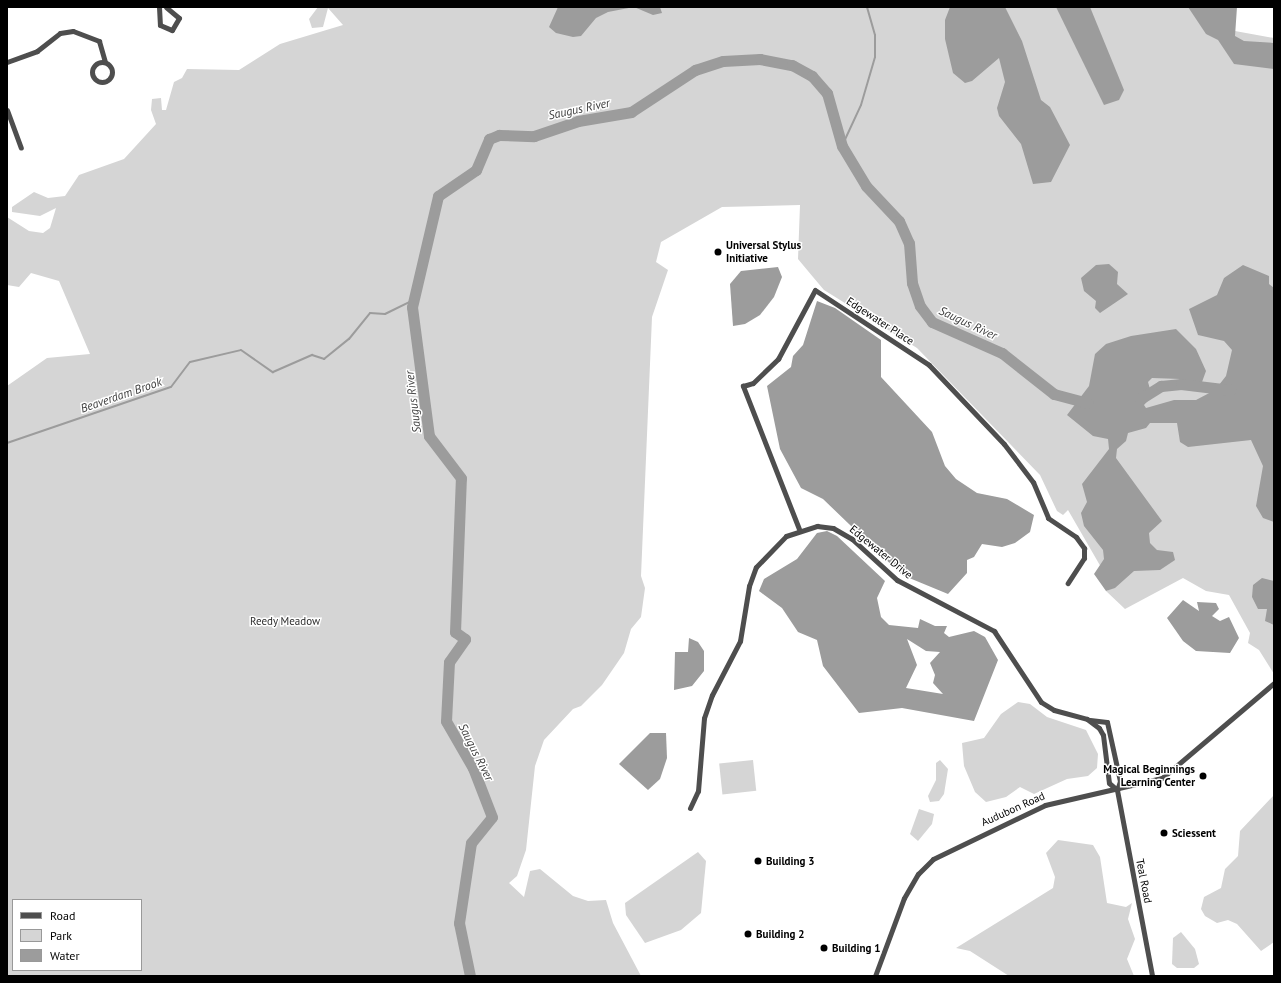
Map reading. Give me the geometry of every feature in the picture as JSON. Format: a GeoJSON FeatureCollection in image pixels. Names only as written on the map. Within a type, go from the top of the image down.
{"type":"FeatureCollection","features":[{"type":"Feature","properties":{"kind":"street"},"geometry":{"type":"LineString","coordinates":[[159,7],[160,25],[172,30],[179,18],[166,7]]}},
{"type":"Feature","properties":{"kind":"street"},"geometry":{"type":"LineString","coordinates":[[7,62],[37,51],[60,34],[73,31],[99,41],[105,62],[111,66],[112,74],[102,82],[91,74],[97,64],[105,62]]}},
{"type":"Feature","properties":{"kind":"street"},"geometry":{"type":"LineString","coordinates":[[7,110],[21,148]]}},
{"type":"Feature","properties":{"kind":"street","name":"Edgewater Place"},"geometry":{"type":"LineString","coordinates":[[799,529],[743,386],[753,383],[778,359],[815,290],[929,365],[1004,444],[1033,482],[1048,518],[1076,537],[1084,548],[1084,558],[1068,583]]}},
{"type":"Feature","properties":{"kind":"street","name":"Edgewater Drive"},"geometry":{"type":"LineString","coordinates":[[799,529],[833,528],[852,539],[897,580],[986,625],[997,634],[1041,702],[1054,710],[1090,720],[1107,722],[1120,781],[1117,790]]}},
{"type":"Feature","properties":{"kind":"street"},"geometry":{"type":"LineString","coordinates":[[690,808],[698,791],[706,712],[740,641],[753,573],[771,548],[799,529]]}},
{"type":"Feature","properties":{"kind":"street","name":"Audubon Road"},"geometry":{"type":"LineString","coordinates":[[875,976],[904,898],[918,874],[933,859],[1045,805],[1151,782],[1168,774],[1274,683]]}},
{"type":"Feature","properties":{"kind":"street"},"geometry":{"type":"LineString","coordinates":[[1090,720],[1103,735],[1109,784],[1117,790]]}},
{"type":"Feature","properties":{"kind":"street","name":"Teal Road"},"geometry":{"type":"LineString","coordinates":[[1117,790],[1152,976]]}},
{"type":"Feature","properties":{"kind":"green space","name":"Reedy Meadow"},"geometry":{"type":"Polygon","coordinates":[[[318,7],[1233,7],[1235,31],[1274,38],[1274,674],[1259,650],[1248,643],[1250,633],[1229,595],[1206,591],[1183,578],[1125,609],[1106,591],[1113,588],[1068,510],[1063,515],[1057,511],[1040,475],[917,348],[824,290],[798,259],[800,205],[722,207],[661,242],[656,262],[668,270],[652,317],[641,576],[645,588],[641,617],[631,629],[624,653],[602,685],[581,706],[573,709],[544,740],[535,766],[526,850],[517,876],[509,883],[524,897],[530,871],[540,869],[573,896],[588,901],[606,900],[613,923],[641,976],[7,976],[7,386],[47,358],[90,354],[59,281],[31,273],[19,287],[7,285],[7,217],[29,231],[43,233],[50,228],[56,208],[40,216],[12,212],[12,207],[34,192],[48,198],[65,196],[79,175],[124,159],[156,124],[151,110],[152,99],[161,98],[162,110],[166,110],[174,82],[182,78],[187,69],[239,70],[280,44],[343,25],[328,8],[323,27],[312,28],[309,19],[318,7]]]}},
{"type":"Feature","properties":{"kind":"green space"},"geometry":{"type":"Polygon","coordinates":[[[1018,702],[1030,704],[1047,717],[1086,730],[1098,754],[1097,768],[1088,776],[1067,779],[1034,794],[1020,787],[1006,797],[986,802],[975,792],[964,766],[962,743],[984,738],[1001,714],[1018,702]]]}},
{"type":"Feature","properties":{"kind":"green space"},"geometry":{"type":"Polygon","coordinates":[[[753,760],[756,791],[722,794],[719,764],[753,760]]]}},
{"type":"Feature","properties":{"kind":"green space"},"geometry":{"type":"Polygon","coordinates":[[[940,760],[948,769],[944,794],[939,801],[930,802],[928,796],[936,780],[936,763],[940,760]]]}},
{"type":"Feature","properties":{"kind":"green space"},"geometry":{"type":"Polygon","coordinates":[[[1274,795],[1274,942],[1261,951],[1237,924],[1228,920],[1217,923],[1205,916],[1201,909],[1204,897],[1221,888],[1225,869],[1238,856],[1240,831],[1274,795]]]}},
{"type":"Feature","properties":{"kind":"green space"},"geometry":{"type":"Polygon","coordinates":[[[919,809],[934,814],[932,824],[918,841],[910,834],[919,809]]]}},
{"type":"Feature","properties":{"kind":"green space"},"geometry":{"type":"Polygon","coordinates":[[[1058,840],[1093,845],[1100,857],[1107,903],[1126,907],[1132,903],[1128,919],[1135,939],[1127,959],[1134,976],[1009,976],[970,951],[956,948],[1053,888],[1055,877],[1046,853],[1058,840]]]}},
{"type":"Feature","properties":{"kind":"green space"},"geometry":{"type":"Polygon","coordinates":[[[698,852],[706,861],[701,913],[681,930],[645,943],[626,915],[625,903],[698,852]]]}},
{"type":"Feature","properties":{"kind":"green space"},"geometry":{"type":"Polygon","coordinates":[[[1181,932],[1195,949],[1199,964],[1194,968],[1177,968],[1172,964],[1173,938],[1181,932]]]}},
{"type":"Feature","properties":{"kind":"water"},"geometry":{"type":"Polygon","coordinates":[[[558,7],[634,7],[608,12],[596,18],[581,36],[573,37],[556,33],[549,27],[558,7]]]}},
{"type":"Feature","properties":{"kind":"water"},"geometry":{"type":"Polygon","coordinates":[[[634,7],[660,7],[662,13],[653,15],[634,7]]]}},
{"type":"Feature","properties":{"kind":"water"},"geometry":{"type":"Polygon","coordinates":[[[950,7],[1005,7],[1022,41],[1041,100],[1050,107],[1070,145],[1051,182],[1033,184],[1021,144],[999,116],[997,108],[1005,82],[999,58],[972,81],[965,83],[953,73],[945,39],[945,20],[950,7]]]}},
{"type":"Feature","properties":{"kind":"water"},"geometry":{"type":"Polygon","coordinates":[[[1056,7],[1090,7],[1124,90],[1119,100],[1104,105],[1056,7]]]}},
{"type":"Feature","properties":{"kind":"water"},"geometry":{"type":"Polygon","coordinates":[[[1188,7],[1237,7],[1235,36],[1244,41],[1274,43],[1274,69],[1234,64],[1218,40],[1206,34],[1188,7]]]}},
{"type":"Feature","properties":{"kind":"water"},"geometry":{"type":"Polygon","coordinates":[[[1109,264],[1118,272],[1117,284],[1128,294],[1100,313],[1095,308],[1096,301],[1084,291],[1081,278],[1096,265],[1109,264]]]}},
{"type":"Feature","properties":{"kind":"water"},"geometry":{"type":"Polygon","coordinates":[[[1243,265],[1269,276],[1269,284],[1274,288],[1274,522],[1263,518],[1256,506],[1263,466],[1251,440],[1188,447],[1180,442],[1177,423],[1150,423],[1146,428],[1128,433],[1126,441],[1117,449],[1116,458],[1162,521],[1149,533],[1150,543],[1157,550],[1173,552],[1175,560],[1160,570],[1134,571],[1115,588],[1106,591],[1094,574],[1104,559],[1103,550],[1084,526],[1081,513],[1087,502],[1082,484],[1109,449],[1108,439],[1093,436],[1067,415],[1089,386],[1095,354],[1106,344],[1131,336],[1176,329],[1196,349],[1206,371],[1202,382],[1190,388],[1180,379],[1152,378],[1148,382],[1152,396],[1144,405],[1146,408],[1174,400],[1196,400],[1215,390],[1226,376],[1232,350],[1224,341],[1198,335],[1189,309],[1217,295],[1224,278],[1243,265]]]}},
{"type":"Feature","properties":{"kind":"water"},"geometry":{"type":"Polygon","coordinates":[[[778,267],[782,277],[774,297],[760,315],[745,324],[733,326],[730,284],[741,271],[778,267]]]}},
{"type":"Feature","properties":{"kind":"water"},"geometry":{"type":"Polygon","coordinates":[[[817,301],[835,308],[881,340],[881,377],[932,432],[945,466],[956,479],[977,493],[1007,499],[1034,515],[1030,532],[1015,543],[1002,547],[982,544],[974,557],[967,560],[967,573],[948,594],[902,575],[823,499],[801,488],[780,449],[767,386],[791,367],[793,356],[803,345],[817,301]]]}},
{"type":"Feature","properties":{"kind":"water"},"geometry":{"type":"Polygon","coordinates":[[[827,531],[837,536],[885,581],[877,598],[881,617],[889,625],[918,628],[920,619],[935,626],[947,626],[944,633],[949,637],[974,631],[985,637],[998,660],[974,721],[902,708],[859,713],[823,666],[817,640],[798,632],[782,608],[759,591],[764,579],[797,559],[817,533],[827,531]],[[907,639],[917,665],[906,688],[943,694],[933,683],[935,675],[930,663],[940,652],[926,651],[907,639]]]}},
{"type":"Feature","properties":{"kind":"water"},"geometry":{"type":"Polygon","coordinates":[[[1262,578],[1274,581],[1274,625],[1265,621],[1267,609],[1258,609],[1252,597],[1253,585],[1262,578]]]}},
{"type":"Feature","properties":{"kind":"water"},"geometry":{"type":"Polygon","coordinates":[[[1183,600],[1199,611],[1197,602],[1216,603],[1219,609],[1212,616],[1220,621],[1229,617],[1239,638],[1230,653],[1196,651],[1183,641],[1167,618],[1183,600]]]}},
{"type":"Feature","properties":{"kind":"water"},"geometry":{"type":"Polygon","coordinates":[[[689,638],[698,642],[704,651],[704,671],[692,686],[674,690],[675,652],[688,652],[689,638]]]}},
{"type":"Feature","properties":{"kind":"water"},"geometry":{"type":"Polygon","coordinates":[[[650,733],[666,733],[667,758],[660,779],[648,790],[619,764],[650,733]]]}},
{"type":"Feature","properties":{"kind":"waterway"},"geometry":{"type":"LineString","coordinates":[[842,146],[861,105],[875,57],[875,35],[867,7]]}},
{"type":"Feature","properties":{"kind":"waterway","name":"Saugus River"},"geometry":{"type":"LineString","coordinates":[[470,976],[459,923],[471,843],[492,817],[473,768],[446,721],[449,662],[465,639],[455,632],[461,478],[429,436],[412,307],[438,196],[476,170],[489,139],[499,135],[534,136],[578,121],[631,112],[695,70],[723,61],[760,59],[792,65],[812,76],[827,93],[842,146],[866,186],[899,221],[909,243],[912,283],[920,306],[932,322],[1002,353],[1054,394],[1088,403]]}},
{"type":"Feature","properties":{"kind":"waterway","name":"Beaverdam Brook"},"geometry":{"type":"LineString","coordinates":[[7,443],[171,387],[190,362],[241,350],[273,372],[312,355],[324,359],[349,339],[370,313],[385,314],[414,300]]}},
{"type":"Feature","properties":{"kind":"waterway","name":"Saugus River"},"geometry":{"type":"LineString","coordinates":[[1140,399],[1161,386],[1181,384],[1231,390]]}},
{"type":"Feature","properties":{"kind":"place","name":"Universal Stylus Initiative"},"geometry":{"type":"Point","coordinates":[718,252]}},
{"type":"Feature","properties":{"kind":"place","name":"Magical Beginnings Learning Center"},"geometry":{"type":"Point","coordinates":[1203,776]}},
{"type":"Feature","properties":{"kind":"place","name":"Sciessent"},"geometry":{"type":"Point","coordinates":[1164,833]}},
{"type":"Feature","properties":{"kind":"place","name":"Building 3"},"geometry":{"type":"Point","coordinates":[758,861]}},
{"type":"Feature","properties":{"kind":"place","name":"Building 2"},"geometry":{"type":"Point","coordinates":[748,934]}},
{"type":"Feature","properties":{"kind":"place","name":"Building 1"},"geometry":{"type":"Point","coordinates":[824,948]}}]}
